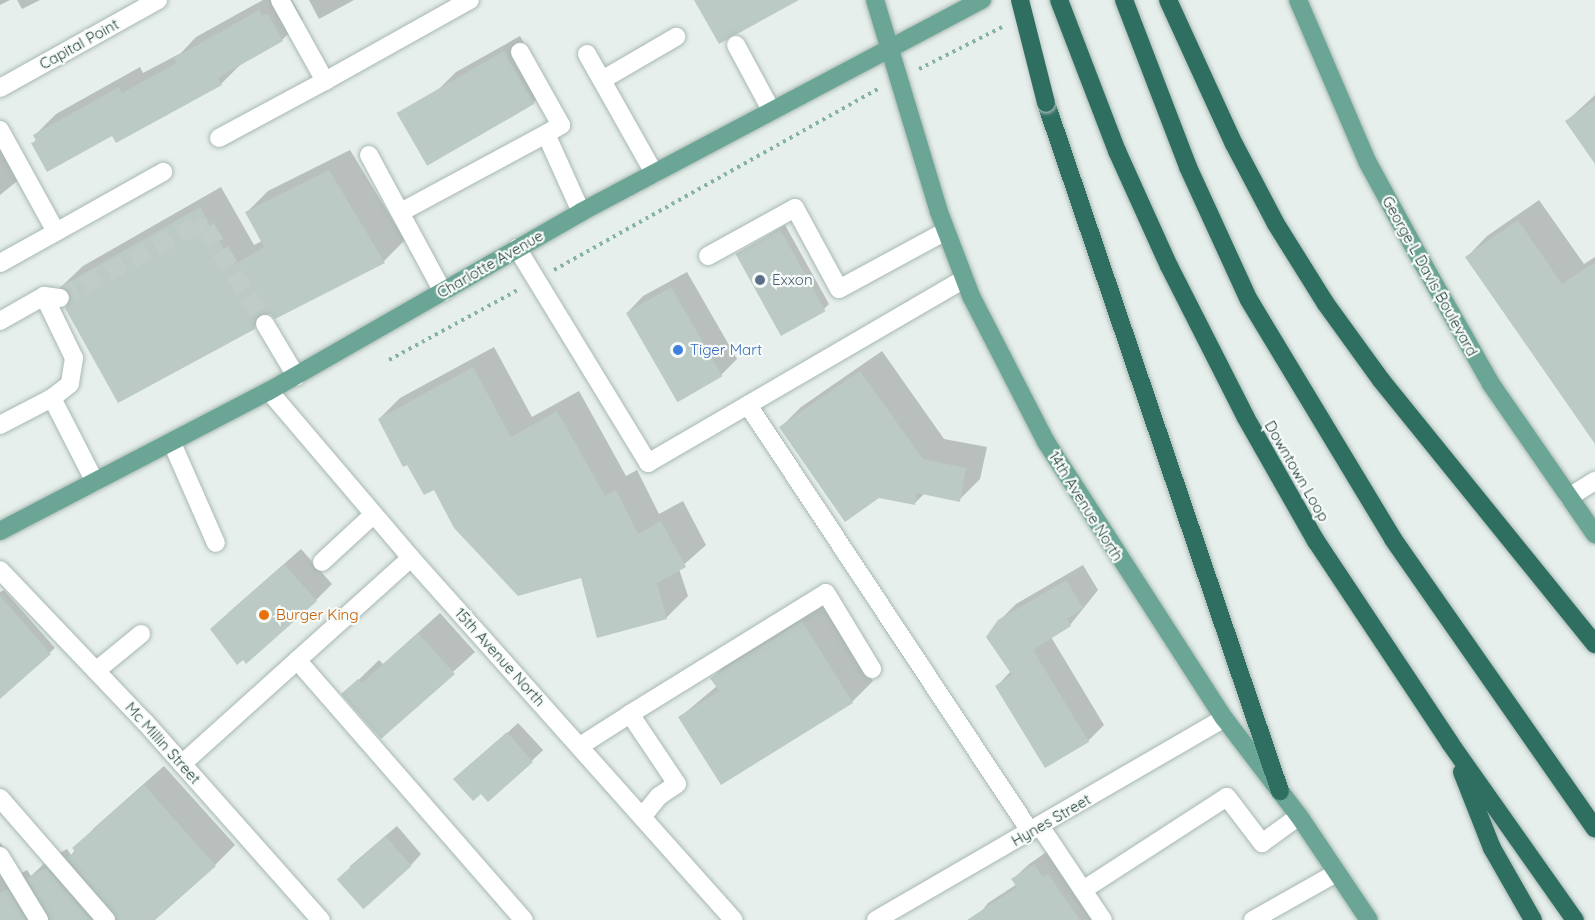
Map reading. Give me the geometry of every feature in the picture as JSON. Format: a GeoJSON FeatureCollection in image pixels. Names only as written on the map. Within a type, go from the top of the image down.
{"type":"FeatureCollection","features":[{"type":"Feature","properties":{"kind":"highway"},"geometry":{"type":"LineString","coordinates":[[1020,0],[1046,104],[1280,791]]}},
{"type":"Feature","properties":{"kind":"highway","name":"Downtown Loop"},"geometry":{"type":"LineString","coordinates":[[1059,0],[1084,71],[1169,266],[1246,418],[1316,541],[1450,743],[1575,920]]}},
{"type":"Feature","properties":{"kind":"highway"},"geometry":{"type":"LineString","coordinates":[[1124,0],[1188,167],[1249,300],[1393,539],[1595,829]]}},
{"type":"Feature","properties":{"kind":"highway"},"geometry":{"type":"LineString","coordinates":[[1168,0],[1178,27],[1276,224],[1326,304],[1424,434],[1595,644]]}},
{"type":"Feature","properties":{"kind":"highway"},"geometry":{"type":"LineString","coordinates":[[1532,739],[1595,808]]}},
{"type":"Feature","properties":{"kind":"highway"},"geometry":{"type":"LineString","coordinates":[[1450,743],[1492,848],[1533,920]]}},
{"type":"Feature","properties":{"kind":"main road","name":"14th Avenue North"},"geometry":{"type":"LineString","coordinates":[[875,0],[946,231],[964,279],[1074,489],[1224,718],[1299,816],[1369,920]]}},
{"type":"Feature","properties":{"kind":"main road","name":"Charlotte Avenue"},"geometry":{"type":"LineString","coordinates":[[0,531],[269,391],[581,212],[982,0]]}},
{"type":"Feature","properties":{"kind":"main road","name":"George L Davis Boulevard"},"geometry":{"type":"LineString","coordinates":[[1298,0],[1368,163],[1411,242],[1491,384],[1595,534]]}},
{"type":"Feature","properties":{"kind":"street","name":"Capital Point"},"geometry":{"type":"LineString","coordinates":[[0,88],[158,0]]}},
{"type":"Feature","properties":{"kind":"street"},"geometry":{"type":"LineString","coordinates":[[280,0],[325,81]]}},
{"type":"Feature","properties":{"kind":"street"},"geometry":{"type":"LineString","coordinates":[[219,138],[470,0]]}},
{"type":"Feature","properties":{"kind":"street"},"geometry":{"type":"LineString","coordinates":[[602,80],[676,37]]}},
{"type":"Feature","properties":{"kind":"street"},"geometry":{"type":"LineString","coordinates":[[736,45],[771,110]]}},
{"type":"Feature","properties":{"kind":"street"},"geometry":{"type":"LineString","coordinates":[[401,212],[561,125],[520,52]]}},
{"type":"Feature","properties":{"kind":"street"},"geometry":{"type":"LineString","coordinates":[[587,54],[654,173]]}},
{"type":"Feature","properties":{"kind":"street"},"geometry":{"type":"LineString","coordinates":[[0,130],[56,232]]}},
{"type":"Feature","properties":{"kind":"street"},"geometry":{"type":"LineString","coordinates":[[546,134],[581,212]]}},
{"type":"Feature","properties":{"kind":"street"},"geometry":{"type":"LineString","coordinates":[[369,155],[443,292]]}},
{"type":"Feature","properties":{"kind":"street"},"geometry":{"type":"LineString","coordinates":[[0,263],[163,172]]}},
{"type":"Feature","properties":{"kind":"street"},"geometry":{"type":"LineString","coordinates":[[708,256],[795,208],[838,289],[946,231]]}},
{"type":"Feature","properties":{"kind":"street"},"geometry":{"type":"LineString","coordinates":[[517,248],[648,463],[964,279]]}},
{"type":"Feature","properties":{"kind":"street"},"geometry":{"type":"LineString","coordinates":[[0,321],[52,297],[74,358],[70,384],[52,398],[0,425]]}},
{"type":"Feature","properties":{"kind":"street"},"geometry":{"type":"LineString","coordinates":[[265,324],[296,376]]}},
{"type":"Feature","properties":{"kind":"street","name":"15th Avenue North"},"geometry":{"type":"LineString","coordinates":[[269,391],[373,515],[734,920]]}},
{"type":"Feature","properties":{"kind":"street"},"geometry":{"type":"LineString","coordinates":[[52,398],[95,482]]}},
{"type":"Feature","properties":{"kind":"street"},"geometry":{"type":"LineString","coordinates":[[748,405],[1035,829],[1083,890],[1103,920]]}},
{"type":"Feature","properties":{"kind":"street"},"geometry":{"type":"LineString","coordinates":[[172,443],[216,543]]}},
{"type":"Feature","properties":{"kind":"street"},"geometry":{"type":"LineString","coordinates":[[1569,497],[1595,481]]}},
{"type":"Feature","properties":{"kind":"street"},"geometry":{"type":"LineString","coordinates":[[322,562],[373,515]]}},
{"type":"Feature","properties":{"kind":"street"},"geometry":{"type":"LineString","coordinates":[[182,764],[411,558]]}},
{"type":"Feature","properties":{"kind":"street","name":"Mc Millin Street"},"geometry":{"type":"LineString","coordinates":[[0,570],[97,670],[321,920]]}},
{"type":"Feature","properties":{"kind":"street"},"geometry":{"type":"LineString","coordinates":[[580,746],[826,593],[872,669]]}},
{"type":"Feature","properties":{"kind":"street"},"geometry":{"type":"LineString","coordinates":[[97,670],[141,634]]}},
{"type":"Feature","properties":{"kind":"street"},"geometry":{"type":"LineString","coordinates":[[297,660],[524,920]]}},
{"type":"Feature","properties":{"kind":"street"},"geometry":{"type":"LineString","coordinates":[[630,714],[677,784],[659,796],[642,817]]}},
{"type":"Feature","properties":{"kind":"street","name":"Hynes Street"},"geometry":{"type":"LineString","coordinates":[[876,920],[1224,718]]}},
{"type":"Feature","properties":{"kind":"street"},"geometry":{"type":"LineString","coordinates":[[1083,890],[1227,797],[1262,843],[1299,816]]}},
{"type":"Feature","properties":{"kind":"street"},"geometry":{"type":"LineString","coordinates":[[0,798],[106,920]]}},
{"type":"Feature","properties":{"kind":"street"},"geometry":{"type":"LineString","coordinates":[[0,856],[39,920]]}},
{"type":"Feature","properties":{"kind":"street"},"geometry":{"type":"LineString","coordinates":[[1253,920],[1336,873]]}},
{"type":"Feature","properties":{"kind":"path"},"geometry":{"type":"LineString","coordinates":[[658,213],[899,79],[1008,24]]}},
{"type":"Feature","properties":{"kind":"building"},"geometry":{"type":"Polygon","coordinates":[[[694,0],[799,0],[719,44],[694,0]]]}},
{"type":"Feature","properties":{"kind":"building"},"geometry":{"type":"Polygon","coordinates":[[[259,10],[262,16],[268,14],[283,41],[218,78],[222,85],[116,143],[112,136],[47,172],[31,143],[36,141],[33,135],[119,87],[122,93],[177,63],[174,58],[259,10]]]}},
{"type":"Feature","properties":{"kind":"building"},"geometry":{"type":"Polygon","coordinates":[[[504,51],[534,104],[427,166],[397,113],[504,51]]]}},
{"type":"Feature","properties":{"kind":"building"},"geometry":{"type":"Polygon","coordinates":[[[1595,100],[1595,164],[1565,121],[1595,100]]]}},
{"type":"Feature","properties":{"kind":"building"},"geometry":{"type":"Polygon","coordinates":[[[329,170],[385,263],[275,319],[270,314],[260,314],[255,319],[255,329],[118,403],[65,308],[71,300],[70,293],[60,287],[200,207],[233,265],[264,247],[245,212],[329,170]]]}},
{"type":"Feature","properties":{"kind":"building"},"geometry":{"type":"Polygon","coordinates":[[[1518,220],[1562,284],[1595,262],[1595,444],[1465,257],[1518,220]]]}},
{"type":"Feature","properties":{"kind":"building"},"geometry":{"type":"Polygon","coordinates":[[[780,229],[826,311],[781,336],[735,254],[780,229]]]}},
{"type":"Feature","properties":{"kind":"building"},"geometry":{"type":"Polygon","coordinates":[[[671,287],[722,376],[677,402],[626,313],[671,287]]]}},
{"type":"Feature","properties":{"kind":"building"},"geometry":{"type":"Polygon","coordinates":[[[473,367],[511,437],[557,411],[605,496],[616,490],[638,534],[661,521],[686,567],[657,583],[667,619],[597,638],[581,578],[518,596],[454,528],[434,490],[424,495],[407,465],[403,467],[378,419],[473,367]]]}},
{"type":"Feature","properties":{"kind":"building"},"geometry":{"type":"Polygon","coordinates":[[[860,371],[923,459],[966,468],[960,502],[917,493],[915,505],[879,498],[845,522],[779,427],[860,371]]]}},
{"type":"Feature","properties":{"kind":"building","name":"Burger King"},"geometry":{"type":"Polygon","coordinates":[[[284,564],[317,601],[246,664],[243,660],[237,665],[210,629],[284,564]]]}},
{"type":"Feature","properties":{"kind":"building"},"geometry":{"type":"Polygon","coordinates":[[[1066,580],[1083,608],[1067,619],[1071,626],[1033,650],[1089,742],[1045,768],[995,686],[1012,675],[986,637],[998,620],[1066,580]]]}},
{"type":"Feature","properties":{"kind":"building"},"geometry":{"type":"Polygon","coordinates":[[[0,596],[51,654],[0,699],[0,596]]]}},
{"type":"Feature","properties":{"kind":"building"},"geometry":{"type":"Polygon","coordinates":[[[802,621],[853,703],[721,785],[678,717],[719,691],[710,678],[802,621]]]}},
{"type":"Feature","properties":{"kind":"building"},"geometry":{"type":"Polygon","coordinates":[[[418,633],[455,674],[381,739],[341,694],[358,679],[362,683],[418,633]]]}},
{"type":"Feature","properties":{"kind":"building"},"geometry":{"type":"Polygon","coordinates":[[[507,732],[533,762],[488,802],[481,794],[473,801],[453,779],[507,732]]]}},
{"type":"Feature","properties":{"kind":"building"},"geometry":{"type":"Polygon","coordinates":[[[144,785],[216,866],[155,920],[117,920],[67,857],[76,852],[72,848],[144,785]]]}},
{"type":"Feature","properties":{"kind":"building"},"geometry":{"type":"Polygon","coordinates":[[[385,836],[412,866],[363,909],[337,879],[385,836]]]}},
{"type":"Feature","properties":{"kind":"building"},"geometry":{"type":"Polygon","coordinates":[[[1034,864],[1043,877],[1048,874],[1080,920],[967,920],[1017,887],[1011,879],[1034,864]]]}},
{"type":"Feature","properties":{"kind":"building"},"geometry":{"type":"Polygon","coordinates":[[[46,868],[91,920],[50,920],[27,878],[46,868]]]}},
{"type":"Feature","properties":{"kind":"building"},"geometry":{"type":"Polygon","coordinates":[[[7,889],[26,920],[0,920],[0,893],[7,889]]]}},
{"type":"Feature","properties":{"kind":"tunnel"},"geometry":{"type":"LineString","coordinates":[[60,298],[195,226],[206,228],[265,324]]}},
{"type":"Feature","properties":{"kind":"place","name":"Exxon"},"geometry":{"type":"Point","coordinates":[760,280]}},
{"type":"Feature","properties":{"kind":"place","name":"Tiger Mart"},"geometry":{"type":"Point","coordinates":[678,350]}},
{"type":"Feature","properties":{"kind":"place","name":"Burger King"},"geometry":{"type":"Point","coordinates":[264,615]}}]}
